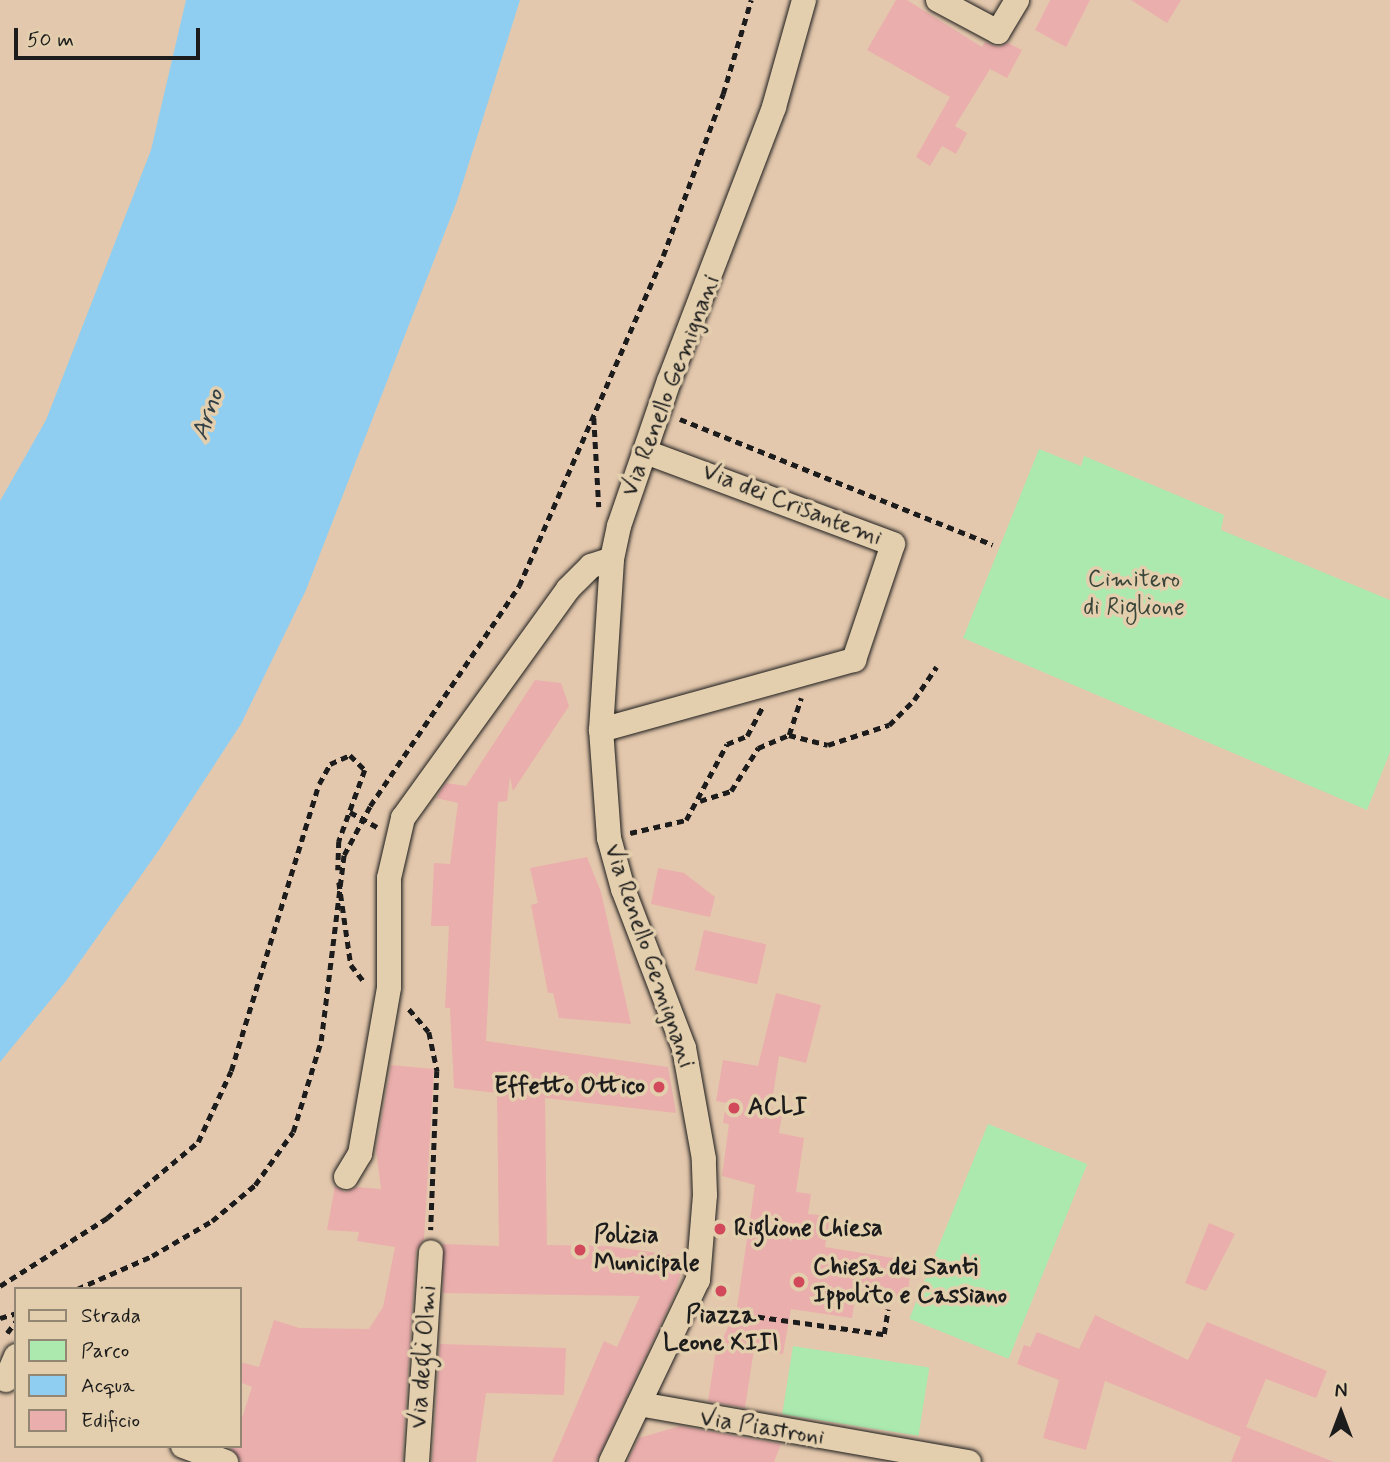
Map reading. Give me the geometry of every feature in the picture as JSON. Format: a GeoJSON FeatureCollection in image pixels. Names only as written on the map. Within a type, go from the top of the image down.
{"type":"FeatureCollection","features":[{"type":"Feature","properties":{"kind":"street","name":"Via Renello Gemignani"},"geometry":{"type":"LineString","coordinates":[[611,1462],[698,1280],[694,1240],[704,1159],[690,1075],[668,1000],[623,889],[611,846],[601,775],[601,730],[612,559],[619,526],[758,154],[804,0]]}},
{"type":"Feature","properties":{"kind":"street"},"geometry":{"type":"LineString","coordinates":[[938,0],[998,32],[1017,0]]}},
{"type":"Feature","properties":{"kind":"street","name":"Via dei Crisantemi"},"geometry":{"type":"LineString","coordinates":[[601,730],[854,660],[893,544],[646,452]]}},
{"type":"Feature","properties":{"kind":"street"},"geometry":{"type":"LineString","coordinates":[[346,1177],[360,1154],[388,987],[389,878],[403,818],[569,589],[591,566],[612,559]]}},
{"type":"Feature","properties":{"kind":"street","name":"Via degli Olmi"},"geometry":{"type":"LineString","coordinates":[[417,1462],[430,1252]]}},
{"type":"Feature","properties":{"kind":"street"},"geometry":{"type":"LineString","coordinates":[[7,1381],[14,1362]]}},
{"type":"Feature","properties":{"kind":"street","name":"Via Piastroni"},"geometry":{"type":"LineString","coordinates":[[639,1404],[969,1462]]}},
{"type":"Feature","properties":{"kind":"street"},"geometry":{"type":"LineString","coordinates":[[188,1448],[226,1462]]}},
{"type":"Feature","properties":{"kind":"path"},"geometry":{"type":"LineString","coordinates":[[430,1252],[437,1072],[429,1032],[388,987],[365,983],[351,965],[338,876],[363,820],[519,586],[668,243],[723,94],[751,0]]}},
{"type":"Feature","properties":{"kind":"path"},"geometry":{"type":"LineString","coordinates":[[594,415],[602,522],[619,526]]}},
{"type":"Feature","properties":{"kind":"path"},"geometry":{"type":"LineString","coordinates":[[673,416],[993,545]]}},
{"type":"Feature","properties":{"kind":"path"},"geometry":{"type":"LineString","coordinates":[[700,802],[731,790],[758,748],[789,735],[828,745],[889,725],[914,700],[936,667]]}},
{"type":"Feature","properties":{"kind":"path"},"geometry":{"type":"LineString","coordinates":[[789,735],[809,672]]}},
{"type":"Feature","properties":{"kind":"path"},"geometry":{"type":"LineString","coordinates":[[622,835],[687,820],[700,802],[710,771],[727,744],[756,726],[771,682]]}},
{"type":"Feature","properties":{"kind":"path"},"geometry":{"type":"LineString","coordinates":[[0,1286],[107,1218],[198,1142],[231,1071],[319,784],[330,764],[350,755],[365,770],[339,841],[338,876],[321,1041],[293,1132],[255,1185],[212,1221],[152,1256],[82,1287]]}},
{"type":"Feature","properties":{"kind":"path"},"geometry":{"type":"LineString","coordinates":[[350,812],[363,820]]}},
{"type":"Feature","properties":{"kind":"path"},"geometry":{"type":"LineString","coordinates":[[685,1306],[884,1334],[888,1309]]}},
{"type":"Feature","properties":{"kind":"green space","name":"Cimitero di Riglione"},"geometry":{"type":"Polygon","coordinates":[[[1039,449],[1081,466],[1084,456],[1224,515],[1221,530],[1390,600],[1390,752],[1367,810],[963,638],[1039,449]]]}},
{"type":"Feature","properties":{"kind":"green space"},"geometry":{"type":"Polygon","coordinates":[[[988,1124],[1087,1164],[1009,1359],[909,1319],[988,1124]]]}},
{"type":"Feature","properties":{"kind":"green space"},"geometry":{"type":"Polygon","coordinates":[[[793,1346],[929,1368],[919,1436],[782,1414],[793,1346]]]}},
{"type":"Feature","properties":{"kind":"water","name":"Arno"},"geometry":{"type":"Polygon","coordinates":[[[186,0],[520,0],[457,201],[306,590],[241,724],[159,850],[66,981],[0,1062],[0,501],[46,420],[151,150],[186,0]]]}},
{"type":"Feature","properties":{"kind":"building"},"geometry":{"type":"Polygon","coordinates":[[[896,0],[907,0],[982,47],[985,42],[998,47],[1008,43],[1022,50],[1007,78],[990,69],[955,126],[967,133],[956,154],[942,146],[930,166],[916,157],[950,97],[867,50],[896,0]]]}},
{"type":"Feature","properties":{"kind":"building"},"geometry":{"type":"Polygon","coordinates":[[[1050,0],[1090,0],[1066,47],[1035,30],[1050,0]]]}},
{"type":"Feature","properties":{"kind":"building"},"geometry":{"type":"Polygon","coordinates":[[[1131,0],[1181,0],[1167,23],[1131,0]]]}},
{"type":"Feature","properties":{"kind":"building"},"geometry":{"type":"Polygon","coordinates":[[[535,680],[561,683],[569,706],[513,791],[510,777],[507,801],[498,802],[486,1041],[668,1067],[676,1113],[545,1098],[547,1245],[608,1246],[685,1257],[675,1294],[596,1462],[552,1462],[604,1341],[617,1347],[640,1296],[443,1293],[443,1244],[499,1246],[497,1093],[454,1088],[450,1008],[445,1008],[449,926],[431,926],[434,863],[450,864],[458,803],[436,798],[446,783],[466,786],[535,680]]]}},
{"type":"Feature","properties":{"kind":"building"},"geometry":{"type":"Polygon","coordinates":[[[587,857],[601,892],[631,1024],[559,1018],[553,993],[548,993],[531,905],[538,903],[530,868],[587,857]]]}},
{"type":"Feature","properties":{"kind":"building"},"geometry":{"type":"Polygon","coordinates":[[[658,868],[684,873],[715,897],[710,917],[651,904],[658,868]]]}},
{"type":"Feature","properties":{"kind":"building"},"geometry":{"type":"Polygon","coordinates":[[[704,930],[766,944],[757,984],[695,970],[704,930]]]}},
{"type":"Feature","properties":{"kind":"building"},"geometry":{"type":"Polygon","coordinates":[[[776,993],[821,1005],[806,1063],[779,1056],[771,1108],[783,1109],[779,1133],[804,1138],[796,1192],[811,1194],[808,1214],[830,1216],[825,1247],[912,1261],[907,1298],[856,1290],[852,1318],[791,1309],[783,1354],[754,1349],[745,1408],[708,1401],[715,1356],[737,1307],[755,1185],[722,1176],[729,1124],[723,1123],[726,1103],[716,1101],[723,1060],[758,1066],[776,993]]]}},
{"type":"Feature","properties":{"kind":"building"},"geometry":{"type":"Polygon","coordinates":[[[391,1065],[434,1069],[424,1239],[416,1251],[402,1462],[241,1462],[231,1448],[242,1448],[242,1418],[252,1387],[242,1383],[242,1363],[259,1367],[274,1320],[299,1328],[369,1329],[383,1307],[395,1247],[357,1241],[359,1232],[327,1230],[335,1186],[345,1192],[357,1187],[381,1189],[376,1150],[391,1065]]]}},
{"type":"Feature","properties":{"kind":"building"},"geometry":{"type":"Polygon","coordinates":[[[1209,1223],[1235,1234],[1206,1291],[1185,1283],[1209,1223]]]}},
{"type":"Feature","properties":{"kind":"building"},"geometry":{"type":"Polygon","coordinates":[[[1095,1315],[1188,1360],[1207,1322],[1327,1371],[1316,1398],[1266,1379],[1246,1427],[1334,1462],[1231,1462],[1241,1437],[1105,1381],[1086,1450],[1043,1438],[1059,1380],[1017,1364],[1024,1345],[1030,1347],[1037,1332],[1079,1349],[1095,1315]]]}},
{"type":"Feature","properties":{"kind":"building"},"geometry":{"type":"Polygon","coordinates":[[[440,1344],[566,1348],[564,1395],[486,1393],[476,1462],[432,1462],[440,1344]]]}},
{"type":"Feature","properties":{"kind":"building"},"geometry":{"type":"Polygon","coordinates":[[[680,1426],[781,1444],[774,1462],[627,1462],[639,1438],[680,1426]]]}},
{"type":"Feature","properties":{"kind":"place","name":"Effetto Ottico"},"geometry":{"type":"Point","coordinates":[659,1087]}},
{"type":"Feature","properties":{"kind":"place","name":"ACLI"},"geometry":{"type":"Point","coordinates":[734,1108]}},
{"type":"Feature","properties":{"kind":"place","name":"Riglione Chiesa"},"geometry":{"type":"Point","coordinates":[720,1229]}},
{"type":"Feature","properties":{"kind":"place","name":"Polizia Municipale"},"geometry":{"type":"Point","coordinates":[580,1250]}},
{"type":"Feature","properties":{"kind":"place","name":"Chiesa dei Santi Ippolito e Cassiano"},"geometry":{"type":"Point","coordinates":[799,1282]}},
{"type":"Feature","properties":{"kind":"place","name":"Piazza Leone XIII"},"geometry":{"type":"Point","coordinates":[721,1291]}}]}
